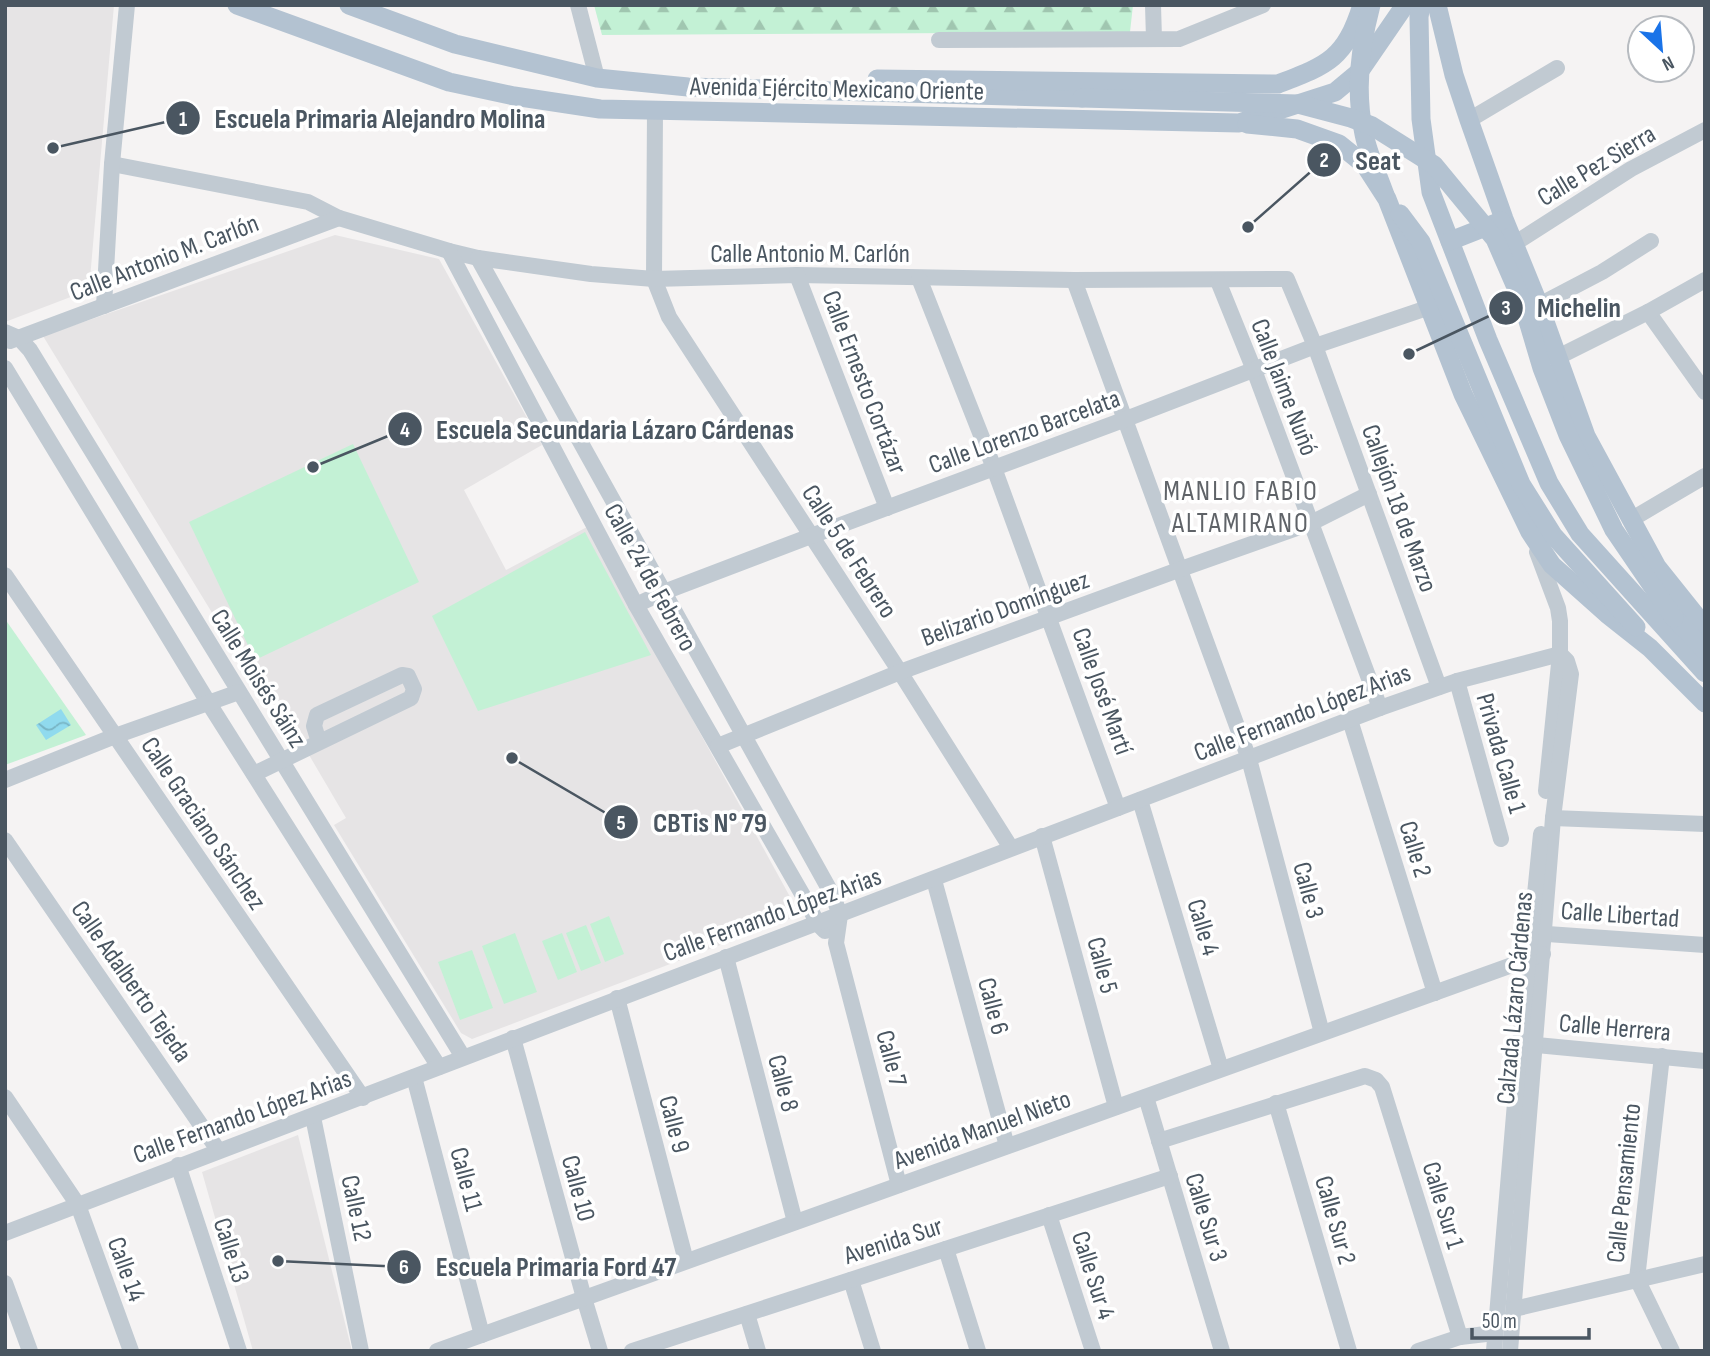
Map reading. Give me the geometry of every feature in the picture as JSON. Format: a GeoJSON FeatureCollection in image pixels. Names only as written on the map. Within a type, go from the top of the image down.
{"type":"FeatureCollection","features":[{"type":"Feature","properties":{"kind":"main road","name":"Avenida Ejército Mexicano Oriente"},"geometry":{"type":"LineString","coordinates":[[237,5],[449,82],[514,96],[600,109],[1239,123],[1335,92],[1359,72],[1405,5]]}},
{"type":"Feature","properties":{"kind":"main road","name":"Avenida Ejército Mexicano Oriente"},"geometry":{"type":"LineString","coordinates":[[349,5],[455,44],[597,78],[688,87],[1298,104],[1351,118],[1372,127],[1434,165],[1495,239],[1521,301],[1542,368],[1568,435],[1614,530],[1674,618],[1705,650]]}},
{"type":"Feature","properties":{"kind":"main road","name":"Avenida Ejército Mexicano Oriente"},"geometry":{"type":"LineString","coordinates":[[688,87],[708,79],[985,79],[1278,84],[1318,69],[1338,55],[1354,31],[1362,5]]}},
{"type":"Feature","properties":{"kind":"main road"},"geometry":{"type":"LineString","coordinates":[[1371,5],[1361,54],[1360,104],[1364,135],[1463,394],[1530,532],[1552,565],[1650,648],[1705,703]]}},
{"type":"Feature","properties":{"kind":"main road"},"geometry":{"type":"LineString","coordinates":[[1421,5],[1419,17],[1422,119],[1432,192],[1549,483],[1580,534],[1705,673]]}},
{"type":"Feature","properties":{"kind":"main road"},"geometry":{"type":"LineString","coordinates":[[1437,5],[1454,75],[1469,120],[1586,436],[1657,567],[1705,627]]}},
{"type":"Feature","properties":{"kind":"main road"},"geometry":{"type":"LineString","coordinates":[[1239,123],[1297,130],[1339,144],[1365,165],[1422,242],[1521,484],[1553,535],[1634,623],[1650,648]]}},
{"type":"Feature","properties":{"kind":"main road"},"geometry":{"type":"LineString","coordinates":[[1450,241],[1504,219]]}},
{"type":"Feature","properties":{"kind":"street"},"geometry":{"type":"LineString","coordinates":[[104,306],[112,164],[127,5]]}},
{"type":"Feature","properties":{"kind":"street"},"geometry":{"type":"LineString","coordinates":[[578,5],[597,78]]}},
{"type":"Feature","properties":{"kind":"street"},"geometry":{"type":"LineString","coordinates":[[1153,5],[1154,39]]}},
{"type":"Feature","properties":{"kind":"street"},"geometry":{"type":"LineString","coordinates":[[939,40],[1178,39],[1263,5]]}},
{"type":"Feature","properties":{"kind":"street"},"geometry":{"type":"LineString","coordinates":[[1469,120],[1558,68]]}},
{"type":"Feature","properties":{"kind":"street","name":"Calle 5 de Febrero"},"geometry":{"type":"LineString","coordinates":[[655,110],[654,279],[669,317],[1011,848]]}},
{"type":"Feature","properties":{"kind":"street","name":"Calle Pez Sierra"},"geometry":{"type":"LineString","coordinates":[[1514,244],[1631,169],[1705,130]]}},
{"type":"Feature","properties":{"kind":"street","name":"Calle Antonio M. Carlón"},"geometry":{"type":"LineString","coordinates":[[112,164],[308,202],[339,218],[478,258],[591,274],[654,279],[797,275],[1074,281],[1287,279]]}},
{"type":"Feature","properties":{"kind":"street","name":"Calle Antonio M. Carlón"},"geometry":{"type":"LineString","coordinates":[[10,337],[104,306],[339,218]]}},
{"type":"Feature","properties":{"kind":"street"},"geometry":{"type":"LineString","coordinates":[[1539,305],[1602,272],[1651,241]]}},
{"type":"Feature","properties":{"kind":"street","name":"Calle 24 de Febrero"},"geometry":{"type":"LineString","coordinates":[[449,251],[636,605],[810,906],[817,923]]}},
{"type":"Feature","properties":{"kind":"street","name":"Calle 24 de Febrero"},"geometry":{"type":"LineString","coordinates":[[478,258],[833,896],[840,915]]}},
{"type":"Feature","properties":{"kind":"street","name":"Calle Ernesto Cortázar"},"geometry":{"type":"LineString","coordinates":[[797,275],[887,508]]}},
{"type":"Feature","properties":{"kind":"street","name":"Calle José Martí"},"geometry":{"type":"LineString","coordinates":[[919,278],[1051,618],[1118,808]]}},
{"type":"Feature","properties":{"kind":"street","name":"Callejón 18 de Marzo"},"geometry":{"type":"LineString","coordinates":[[1287,279],[1315,346],[1439,687]]}},
{"type":"Feature","properties":{"kind":"street"},"geometry":{"type":"LineString","coordinates":[[1558,357],[1705,280]]}},
{"type":"Feature","properties":{"kind":"street","name":"Calle 3"},"geometry":{"type":"LineString","coordinates":[[1074,281],[1249,758],[1322,1033]]}},
{"type":"Feature","properties":{"kind":"street","name":"Calle Jaime Nuñó"},"geometry":{"type":"LineString","coordinates":[[1217,281],[1254,370],[1380,708]]}},
{"type":"Feature","properties":{"kind":"street","name":"Calle Lorenzo Barcelata"},"geometry":{"type":"LineString","coordinates":[[636,605],[664,592],[1315,346],[1430,307]]}},
{"type":"Feature","properties":{"kind":"street"},"geometry":{"type":"LineString","coordinates":[[1648,312],[1705,392]]}},
{"type":"Feature","properties":{"kind":"street","name":"Calle Moisés Sáinz"},"geometry":{"type":"LineString","coordinates":[[10,337],[30,350],[463,1057]]}},
{"type":"Feature","properties":{"kind":"street"},"geometry":{"type":"LineString","coordinates":[[5,368],[208,702],[439,1067]]}},
{"type":"Feature","properties":{"kind":"street"},"geometry":{"type":"LineString","coordinates":[[1632,519],[1705,476]]}},
{"type":"Feature","properties":{"kind":"street","name":"Belizario Domínguez"},"geometry":{"type":"LineString","coordinates":[[718,746],[900,672],[1311,523],[1369,494]]}},
{"type":"Feature","properties":{"kind":"street","name":"Calzada Lázaro Cárdenas"},"geometry":{"type":"LineString","coordinates":[[1494,1351],[1527,1044],[1560,654],[1558,608],[1530,532]]}},
{"type":"Feature","properties":{"kind":"street","name":"Calle Graciano Sánchez"},"geometry":{"type":"LineString","coordinates":[[5,575],[363,1098]]}},
{"type":"Feature","properties":{"kind":"street","name":"Calzada Lázaro Cárdenas"},"geometry":{"type":"LineString","coordinates":[[1537,933],[1571,674],[1567,661],[1560,654]]}},
{"type":"Feature","properties":{"kind":"street","name":"Calle Fernando López Arias"},"geometry":{"type":"LineString","coordinates":[[5,1233],[1380,708],[1457,681],[1560,654]]}},
{"type":"Feature","properties":{"kind":"street"},"geometry":{"type":"LineString","coordinates":[[254,774],[411,698],[414,689],[408,676],[402,676],[317,715],[314,726],[319,741]]}},
{"type":"Feature","properties":{"kind":"street","name":"Privada Calle 1"},"geometry":{"type":"LineString","coordinates":[[1457,681],[1501,839]]}},
{"type":"Feature","properties":{"kind":"street"},"geometry":{"type":"LineString","coordinates":[[5,780],[115,736],[239,692]]}},
{"type":"Feature","properties":{"kind":"street","name":"Calle 2"},"geometry":{"type":"LineString","coordinates":[[1350,720],[1435,993]]}},
{"type":"Feature","properties":{"kind":"street","name":"Calle 4"},"geometry":{"type":"LineString","coordinates":[[1140,800],[1221,1069]]}},
{"type":"Feature","properties":{"kind":"street"},"geometry":{"type":"LineString","coordinates":[[1553,818],[1705,824]]}},
{"type":"Feature","properties":{"kind":"street","name":"Calle 5"},"geometry":{"type":"LineString","coordinates":[[1042,836],[1116,1107]]}},
{"type":"Feature","properties":{"kind":"street","name":"Calle Adalberto Tejeda"},"geometry":{"type":"LineString","coordinates":[[5,840],[218,1150]]}},
{"type":"Feature","properties":{"kind":"street","name":"Calle 6"},"geometry":{"type":"LineString","coordinates":[[934,880],[1007,1146]]}},
{"type":"Feature","properties":{"kind":"street","name":"Calle 7"},"geometry":{"type":"LineString","coordinates":[[840,915],[836,943],[900,1185]]}},
{"type":"Feature","properties":{"kind":"street","name":"Calle 7"},"geometry":{"type":"LineString","coordinates":[[817,923],[836,943]]}},
{"type":"Feature","properties":{"kind":"street","name":"Calle Libertad"},"geometry":{"type":"LineString","coordinates":[[1537,933],[1705,945]]}},
{"type":"Feature","properties":{"kind":"street","name":"Calle 8"},"geometry":{"type":"LineString","coordinates":[[726,957],[795,1222]]}},
{"type":"Feature","properties":{"kind":"street","name":"Avenida Manuel Nieto"},"geometry":{"type":"LineString","coordinates":[[437,1351],[1535,957]]}},
{"type":"Feature","properties":{"kind":"street","name":"Calle 9"},"geometry":{"type":"LineString","coordinates":[[617,998],[686,1261]]}},
{"type":"Feature","properties":{"kind":"street","name":"Calle 10"},"geometry":{"type":"LineString","coordinates":[[513,1038],[583,1298],[600,1351]]}},
{"type":"Feature","properties":{"kind":"street","name":"Calzada Lázaro Cárdenas"},"geometry":{"type":"LineString","coordinates":[[1510,1351],[1527,1044]]}},
{"type":"Feature","properties":{"kind":"street","name":"Calle Herrera"},"geometry":{"type":"LineString","coordinates":[[1527,1044],[1705,1061]]}},
{"type":"Feature","properties":{"kind":"street","name":"Calle Pensamiento"},"geometry":{"type":"LineString","coordinates":[[1662,1056],[1637,1279],[1672,1351]]}},
{"type":"Feature","properties":{"kind":"street","name":"Calle Sur 1"},"geometry":{"type":"LineString","coordinates":[[1276,1103],[1365,1076],[1376,1080],[1382,1087],[1460,1337]]}},
{"type":"Feature","properties":{"kind":"street","name":"Calle 11"},"geometry":{"type":"LineString","coordinates":[[414,1077],[482,1335]]}},
{"type":"Feature","properties":{"kind":"street","name":"Calle 14"},"geometry":{"type":"LineString","coordinates":[[5,1097],[78,1205],[131,1351]]}},
{"type":"Feature","properties":{"kind":"street","name":"Calle Sur 3"},"geometry":{"type":"LineString","coordinates":[[1146,1097],[1222,1351]]}},
{"type":"Feature","properties":{"kind":"street"},"geometry":{"type":"LineString","coordinates":[[1159,1141],[1276,1103]]}},
{"type":"Feature","properties":{"kind":"street","name":"Calle Sur 2"},"geometry":{"type":"LineString","coordinates":[[1276,1103],[1349,1351]]}},
{"type":"Feature","properties":{"kind":"street","name":"Calle 12"},"geometry":{"type":"LineString","coordinates":[[313,1116],[361,1351]]}},
{"type":"Feature","properties":{"kind":"street","name":"Calle 13"},"geometry":{"type":"LineString","coordinates":[[177,1166],[240,1351]]}},
{"type":"Feature","properties":{"kind":"street","name":"Avenida Sur"},"geometry":{"type":"LineString","coordinates":[[637,1350],[1170,1176]]}},
{"type":"Feature","properties":{"kind":"street","name":"Calle Sur 4"},"geometry":{"type":"LineString","coordinates":[[1049,1215],[1093,1351]]}},
{"type":"Feature","properties":{"kind":"street"},"geometry":{"type":"LineString","coordinates":[[946,1249],[978,1351]]}},
{"type":"Feature","properties":{"kind":"street"},"geometry":{"type":"LineString","coordinates":[[1514,1309],[1705,1264]]}},
{"type":"Feature","properties":{"kind":"street"},"geometry":{"type":"LineString","coordinates":[[851,1280],[873,1351]]}},
{"type":"Feature","properties":{"kind":"street"},"geometry":{"type":"LineString","coordinates":[[5,1283],[30,1351]]}},
{"type":"Feature","properties":{"kind":"street"},"geometry":{"type":"LineString","coordinates":[[747,1314],[758,1351]]}},
{"type":"Feature","properties":{"kind":"street"},"geometry":{"type":"LineString","coordinates":[[1418,1351],[1460,1337],[1495,1333]]}},
{"type":"Feature","properties":{"kind":"shaded area"},"geometry":{"type":"Polygon","coordinates":[[[5,5],[114,5],[89,290],[5,322],[5,5]]]}},
{"type":"Feature","properties":{"kind":"shaded area"},"geometry":{"type":"Polygon","coordinates":[[[335,235],[439,259],[542,445],[464,490],[506,570],[587,527],[800,915],[472,1039],[461,1033],[334,825],[346,818],[275,697],[266,701],[43,336],[335,235]]]}},
{"type":"Feature","properties":{"kind":"shaded area"},"geometry":{"type":"Polygon","coordinates":[[[298,1135],[352,1351],[253,1351],[202,1172],[298,1135]]]}},
{"type":"Feature","properties":{"kind":"green space"},"geometry":{"type":"Polygon","coordinates":[[[594,5],[1133,5],[1130,32],[602,35],[594,5]]]}},
{"type":"Feature","properties":{"kind":"green space"},"geometry":{"type":"Polygon","coordinates":[[[353,444],[419,582],[255,660],[189,522],[353,444]]]}},
{"type":"Feature","properties":{"kind":"green space"},"geometry":{"type":"Polygon","coordinates":[[[585,532],[651,655],[478,711],[432,616],[585,532]]]}},
{"type":"Feature","properties":{"kind":"green space"},"geometry":{"type":"Polygon","coordinates":[[[5,619],[86,735],[5,765],[5,619]]]}},
{"type":"Feature","properties":{"kind":"green space"},"geometry":{"type":"Polygon","coordinates":[[[609,916],[624,954],[605,962],[590,924],[609,916]]]}},
{"type":"Feature","properties":{"kind":"green space"},"geometry":{"type":"Polygon","coordinates":[[[586,925],[601,963],[581,971],[566,933],[586,925]]]}},
{"type":"Feature","properties":{"kind":"green space"},"geometry":{"type":"Polygon","coordinates":[[[515,933],[537,992],[504,1004],[482,946],[515,933]]]}},
{"type":"Feature","properties":{"kind":"green space"},"geometry":{"type":"Polygon","coordinates":[[[562,933],[577,972],[558,980],[542,941],[562,933]]]}},
{"type":"Feature","properties":{"kind":"green space"},"geometry":{"type":"Polygon","coordinates":[[[472,950],[493,1008],[460,1020],[438,962],[472,950]]]}},
{"type":"Feature","properties":{"kind":"water"},"geometry":{"type":"Polygon","coordinates":[[[61,709],[71,725],[46,740],[36,725],[61,709]]]}},
{"type":"Feature","properties":{"kind":"place","name":"Escuela Primaria Alejandro Molina"},"geometry":{"type":"Point","coordinates":[53,148]}},
{"type":"Feature","properties":{"kind":"place","name":"Seat"},"geometry":{"type":"Point","coordinates":[1248,227]}},
{"type":"Feature","properties":{"kind":"place","name":"Michelin"},"geometry":{"type":"Point","coordinates":[1409,354]}},
{"type":"Feature","properties":{"kind":"place","name":"Escuela Secundaria Lázaro Cárdenas"},"geometry":{"type":"Point","coordinates":[313,467]}},
{"type":"Feature","properties":{"kind":"place","name":"CBTis N° 79"},"geometry":{"type":"Point","coordinates":[512,758]}},
{"type":"Feature","properties":{"kind":"place","name":"Escuela Primaria Ford 47"},"geometry":{"type":"Point","coordinates":[278,1261]}},
{"type":"Feature","properties":{"kind":"district","name":"MANLIO FABIO ALTAMIRANO"},"geometry":{"type":"Point","coordinates":[1241,506]}}]}
